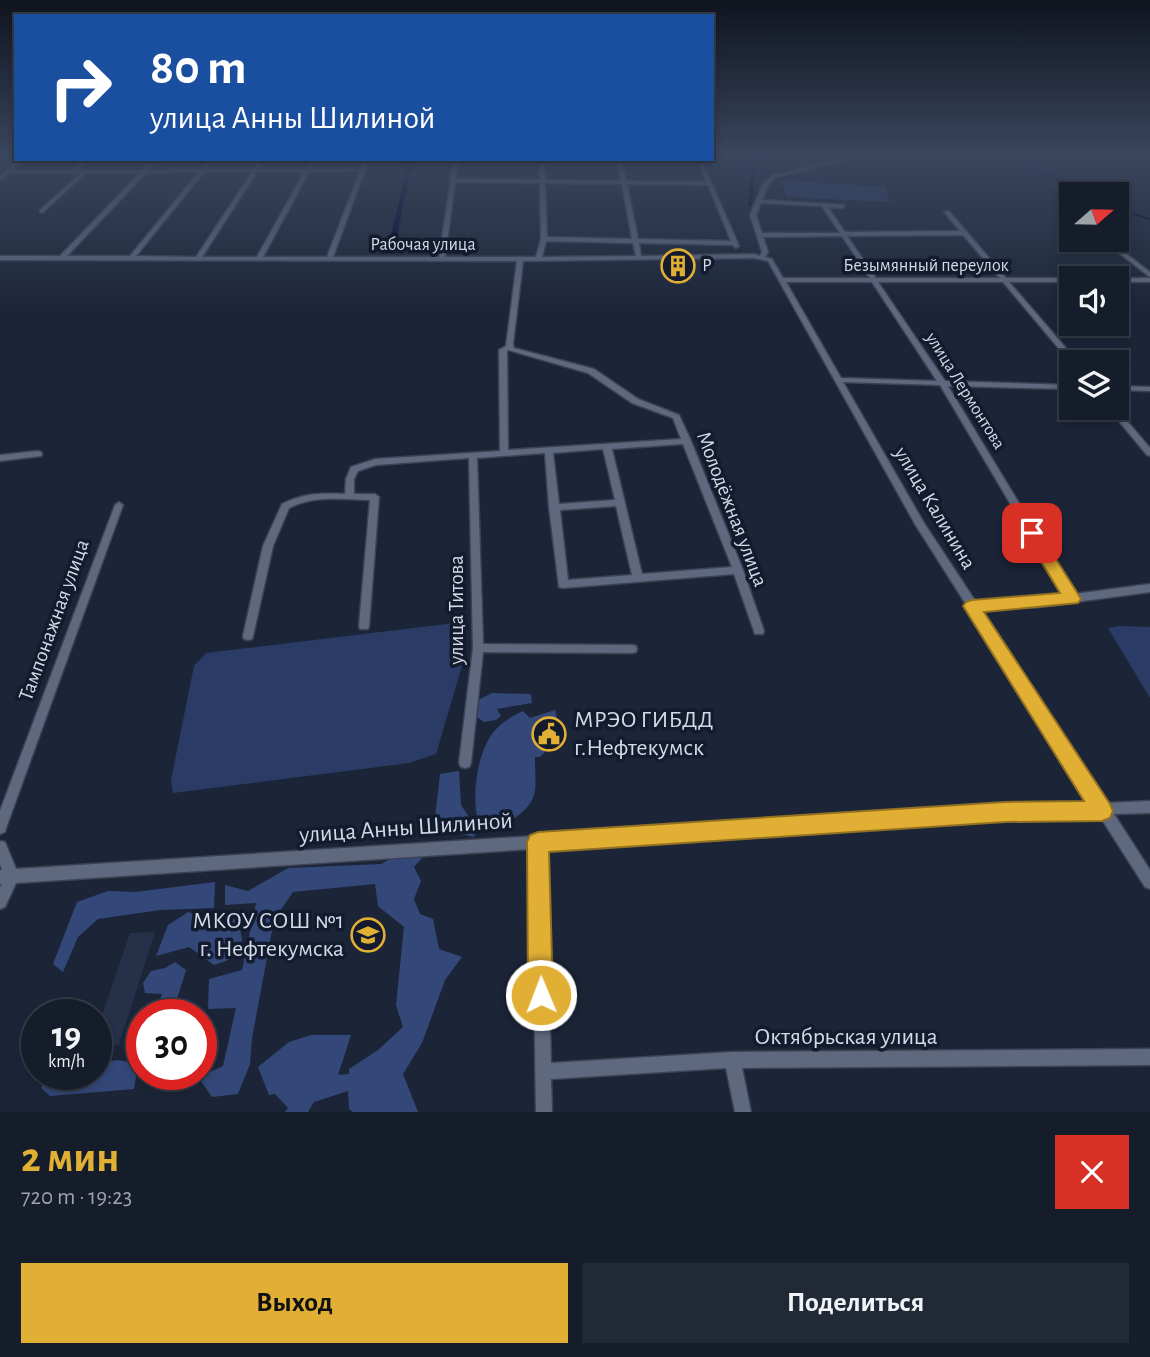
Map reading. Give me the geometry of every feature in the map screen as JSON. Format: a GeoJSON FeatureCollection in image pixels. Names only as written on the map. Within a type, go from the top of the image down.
{"type":"FeatureCollection","features":[{"type":"Feature","properties":{"kind":"street"},"geometry":{"type":"LineString","coordinates":[[42,211],[45,208]]}},
{"type":"Feature","properties":{"kind":"street"},"geometry":{"type":"LineString","coordinates":[[62,258],[110,208]]}},
{"type":"Feature","properties":{"kind":"street"},"geometry":{"type":"LineString","coordinates":[[132,258],[173,208]]}},
{"type":"Feature","properties":{"kind":"street"},"geometry":{"type":"LineString","coordinates":[[198,258],[231,208]]}},
{"type":"Feature","properties":{"kind":"street"},"geometry":{"type":"LineString","coordinates":[[260,258],[287,208]]}},
{"type":"Feature","properties":{"kind":"street"},"geometry":{"type":"LineString","coordinates":[[328,259],[348,208]]}},
{"type":"Feature","properties":{"kind":"street"},"geometry":{"type":"LineString","coordinates":[[442,259],[450,208]]}},
{"type":"Feature","properties":{"kind":"street"},"geometry":{"type":"LineString","coordinates":[[538,259],[544,239],[544,208]]}},
{"type":"Feature","properties":{"kind":"street"},"geometry":{"type":"LineString","coordinates":[[629,208],[639,258]]}},
{"type":"Feature","properties":{"kind":"street"},"geometry":{"type":"LineString","coordinates":[[719,208],[741,256]]}},
{"type":"Feature","properties":{"kind":"street"},"geometry":{"type":"LineString","coordinates":[[756,208],[752,215],[765,251],[762,257]]}},
{"type":"Feature","properties":{"kind":"street","name":"улица Лермонтова"},"geometry":{"type":"LineString","coordinates":[[826,208],[942,382],[1072,599]]}},
{"type":"Feature","properties":{"kind":"street"},"geometry":{"type":"LineString","coordinates":[[947,212],[1063,350]]}},
{"type":"Feature","properties":{"kind":"street"},"geometry":{"type":"LineString","coordinates":[[761,235],[964,233]]}},
{"type":"Feature","properties":{"kind":"street"},"geometry":{"type":"LineString","coordinates":[[544,239],[734,243]]}},
{"type":"Feature","properties":{"kind":"street"},"geometry":{"type":"LineString","coordinates":[[1120,252],[1150,277]]}},
{"type":"Feature","properties":{"kind":"street","name":"Рабочая улица"},"geometry":{"type":"LineString","coordinates":[[0,258],[762,257]]}},
{"type":"Feature","properties":{"kind":"street","name":"улица Калинина"},"geometry":{"type":"LineString","coordinates":[[762,257],[770,260],[920,524],[1150,882]]}},
{"type":"Feature","properties":{"kind":"street"},"geometry":{"type":"LineString","coordinates":[[504,454],[503,350],[509,345],[520,259]]}},
{"type":"Feature","properties":{"kind":"street"},"geometry":{"type":"LineString","coordinates":[[1129,279],[1150,277]]}},
{"type":"Feature","properties":{"kind":"street","name":"Безымянный переулок"},"geometry":{"type":"LineString","coordinates":[[781,280],[1059,280]]}},
{"type":"Feature","properties":{"kind":"street","name":"Молодёжная улица"},"geometry":{"type":"LineString","coordinates":[[509,345],[591,371],[635,401],[676,416],[738,570],[759,631]]}},
{"type":"Feature","properties":{"kind":"street"},"geometry":{"type":"LineString","coordinates":[[838,380],[1059,387]]}},
{"type":"Feature","properties":{"kind":"street"},"geometry":{"type":"LineString","coordinates":[[1129,388],[1150,389]]}},
{"type":"Feature","properties":{"kind":"street"},"geometry":{"type":"LineString","coordinates":[[1122,420],[1150,453]]}},
{"type":"Feature","properties":{"kind":"street"},"geometry":{"type":"LineString","coordinates":[[349,495],[354,468],[374,462],[687,441]]}},
{"type":"Feature","properties":{"kind":"street"},"geometry":{"type":"LineString","coordinates":[[607,447],[618,503],[638,578]]}},
{"type":"Feature","properties":{"kind":"street"},"geometry":{"type":"LineString","coordinates":[[549,451],[563,584],[738,570]]}},
{"type":"Feature","properties":{"kind":"street"},"geometry":{"type":"LineString","coordinates":[[0,458],[38,454]]}},
{"type":"Feature","properties":{"kind":"street","name":"улица Титова"},"geometry":{"type":"LineString","coordinates":[[465,763],[478,648],[473,456]]}},
{"type":"Feature","properties":{"kind":"street"},"geometry":{"type":"LineString","coordinates":[[248,636],[268,546],[285,506],[299,499],[349,495],[375,497],[364,626]]}},
{"type":"Feature","properties":{"kind":"street"},"geometry":{"type":"LineString","coordinates":[[554,507],[618,503]]}},
{"type":"Feature","properties":{"kind":"street","name":"Тампонажная улица"},"geometry":{"type":"LineString","coordinates":[[0,828],[119,505]]}},
{"type":"Feature","properties":{"kind":"street"},"geometry":{"type":"LineString","coordinates":[[972,606],[1072,599],[1150,588]]}},
{"type":"Feature","properties":{"kind":"street"},"geometry":{"type":"LineString","coordinates":[[478,648],[632,649]]}},
{"type":"Feature","properties":{"kind":"street","name":"улица Анны Шилиной"},"geometry":{"type":"LineString","coordinates":[[6,877],[1005,812],[1102,811],[1150,807]]}},
{"type":"Feature","properties":{"kind":"street"},"geometry":{"type":"LineString","coordinates":[[538,842],[544,1112]]}},
{"type":"Feature","properties":{"kind":"street"},"geometry":{"type":"LineString","coordinates":[[0,847],[6,877],[0,902]]}},
{"type":"Feature","properties":{"kind":"street","name":"Октябрьская улица"},"geometry":{"type":"LineString","coordinates":[[543,1071],[732,1060],[1150,1057]]}},
{"type":"Feature","properties":{"kind":"street"},"geometry":{"type":"LineString","coordinates":[[732,1060],[743,1112]]}},
{"type":"Feature","properties":{"kind":"shaded area"},"geometry":{"type":"Polygon","coordinates":[[[455,623],[467,625],[465,656],[436,754],[409,763],[173,793],[171,780],[194,666],[206,653],[455,623]]]}},
{"type":"Feature","properties":{"kind":"shaded area"},"geometry":{"type":"Polygon","coordinates":[[[1150,627],[1150,698],[1108,628],[1150,627]]]}},
{"type":"Feature","properties":{"kind":"shaded area"},"geometry":{"type":"Polygon","coordinates":[[[492,693],[531,694],[532,703],[497,709],[501,716],[496,720],[484,722],[468,711],[470,704],[492,693]]]}},
{"type":"Feature","properties":{"kind":"shaded area"},"geometry":{"type":"Polygon","coordinates":[[[555,710],[557,718],[541,735],[549,748],[540,757],[535,757],[532,800],[512,820],[498,828],[482,832],[476,810],[476,784],[481,758],[490,737],[504,722],[523,711],[530,718],[555,710]]]}},
{"type":"Feature","properties":{"kind":"shaded area"},"geometry":{"type":"Polygon","coordinates":[[[459,771],[461,805],[477,829],[474,837],[445,830],[435,818],[440,774],[459,771]]]}},
{"type":"Feature","properties":{"kind":"shaded area"},"geometry":{"type":"Polygon","coordinates":[[[392,858],[422,858],[414,867],[421,881],[414,899],[420,914],[433,919],[439,949],[462,957],[445,980],[422,1043],[403,1074],[418,1112],[353,1112],[349,1109],[348,1091],[314,1102],[308,1112],[285,1112],[288,1108],[275,1094],[269,1095],[258,1067],[289,1042],[311,1035],[351,1035],[338,1075],[349,1074],[349,1069],[378,1050],[403,1027],[396,1005],[404,927],[378,906],[375,884],[293,892],[274,920],[252,1038],[250,1064],[238,1094],[212,1097],[207,1090],[217,1090],[217,1069],[223,1066],[236,1008],[217,1009],[217,999],[208,999],[209,979],[242,970],[256,903],[225,905],[225,885],[248,891],[288,868],[381,864],[392,858]]]}},
{"type":"Feature","properties":{"kind":"shaded area"},"geometry":{"type":"Polygon","coordinates":[[[215,882],[214,908],[160,910],[98,919],[78,937],[63,972],[53,964],[77,902],[108,891],[135,892],[215,882]]]}},
{"type":"Feature","properties":{"kind":"shaded area"},"geometry":{"type":"Polygon","coordinates":[[[188,912],[199,916],[201,922],[238,919],[242,939],[237,957],[214,965],[189,947],[156,956],[168,925],[188,912]]]}},
{"type":"Feature","properties":{"kind":"shaded area"},"geometry":{"type":"Polygon","coordinates":[[[155,932],[134,999],[126,999],[126,1023],[119,1045],[112,1045],[112,999],[108,999],[130,933],[155,932]]]}},
{"type":"Feature","properties":{"kind":"shaded area"},"geometry":{"type":"Polygon","coordinates":[[[175,962],[186,970],[177,999],[160,999],[162,994],[145,993],[143,983],[151,971],[165,968],[175,962]]]}},
{"type":"Feature","properties":{"kind":"shaded area"},"geometry":{"type":"Polygon","coordinates":[[[112,1061],[126,1062],[126,1090],[50,1096],[43,1090],[112,1090],[112,1061]]]}},
{"type":"Feature","properties":{"kind":"waterway"},"geometry":{"type":"LineString","coordinates":[[394,235],[400,208]]}},
{"type":"Feature","properties":{"kind":"waterway"},"geometry":{"type":"LineString","coordinates":[[1129,213],[1150,219]]}},
{"type":"Feature","properties":{"kind":"place","name":"Р"},"geometry":{"type":"Point","coordinates":[678,266]}},
{"type":"Feature","properties":{"kind":"place","name":"МРЭО ГИБДД г.Нефтекумск"},"geometry":{"type":"Point","coordinates":[549,734]}},
{"type":"Feature","properties":{"kind":"place","name":"МКОУ СОШ №1 г. Нефтекумска"},"geometry":{"type":"Point","coordinates":[368,935]}},
{"type":"Feature","properties":{"kind":"route"},"geometry":{"type":"LineString","coordinates":[[541,995],[538,842],[1005,812],[1102,811],[972,606],[1072,599],[1032,533]]}}]}
